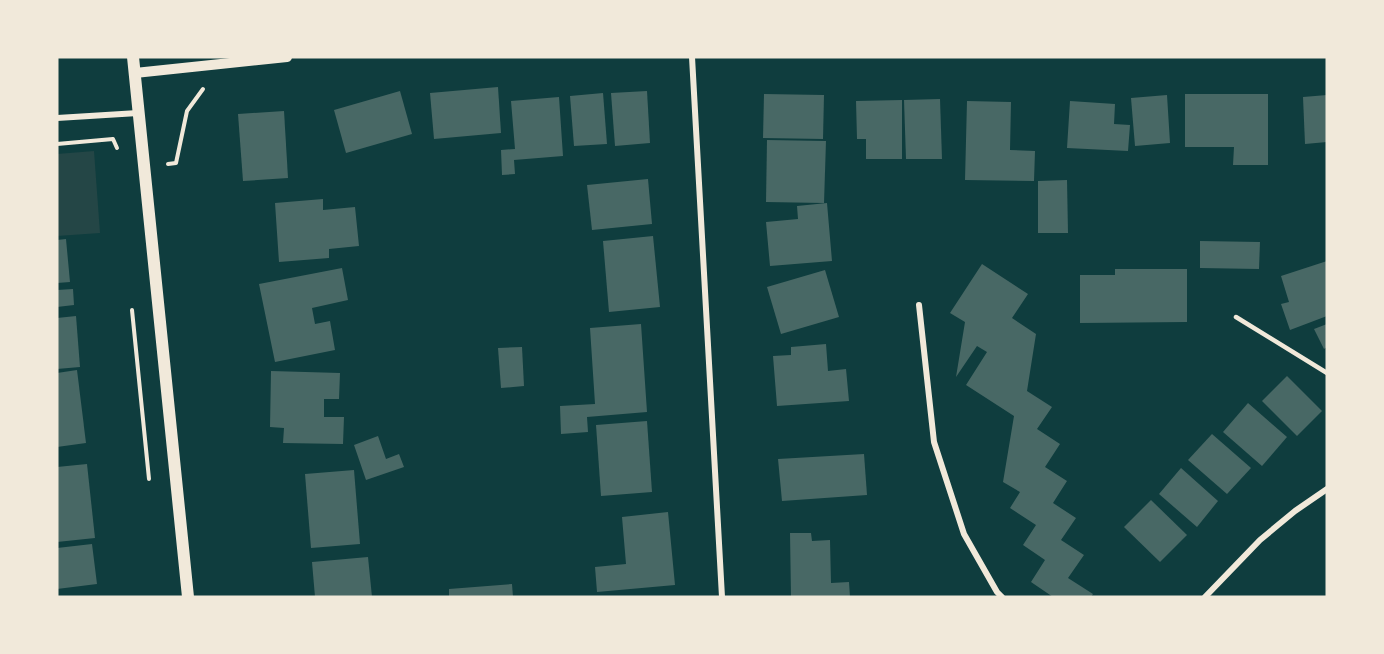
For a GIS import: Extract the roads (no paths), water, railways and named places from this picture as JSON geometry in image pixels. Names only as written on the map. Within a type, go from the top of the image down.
[{"type":"main road","points":[[133,57],[188,597]]},
{"type":"street","points":[[135,73],[287,57]]},
{"type":"street","points":[[692,57],[722,597]]},
{"type":"street","points":[[57,118],[139,113]]},
{"type":"street","points":[[919,304],[933,442],[964,534],[1002,597]]},
{"type":"street","points":[[1205,597],[1260,540],[1294,511],[1327,489]]},
{"type":"lane","points":[[1236,317],[1327,374]]}]
